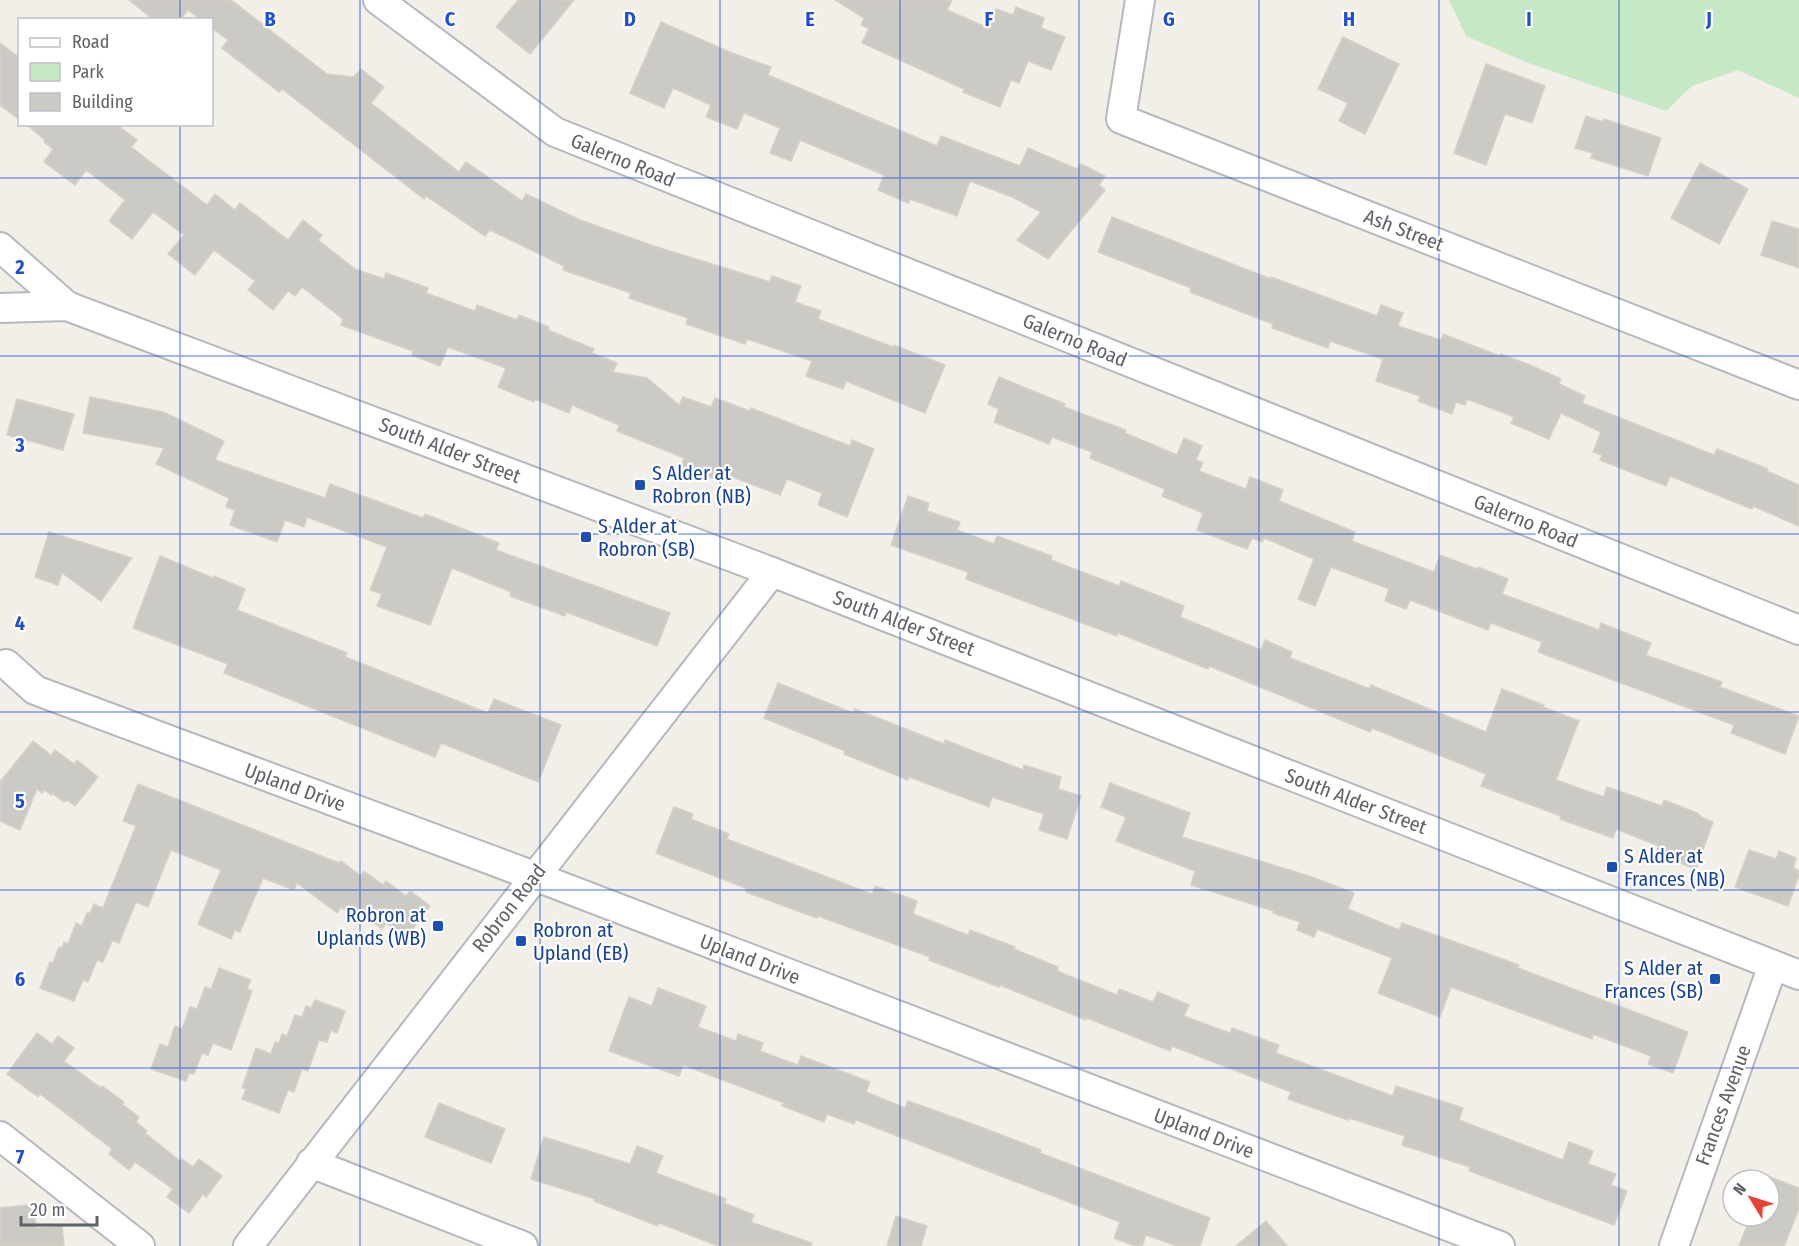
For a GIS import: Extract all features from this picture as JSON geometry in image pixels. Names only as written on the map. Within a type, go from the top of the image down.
[{"type":"street","name":"Galerno Road","points":[[378,0],[555,132],[1799,630]]},
{"type":"street","name":"Ash Street","points":[[1140,0],[1121,119],[1799,385]]},
{"type":"street","points":[[0,247],[67,306]]},
{"type":"street","name":"South Alder Street","points":[[0,308],[67,306],[772,572],[1786,970]]},
{"type":"street","name":"Robron Road","points":[[248,1246],[772,572]]},
{"type":"street","name":"Upland Drive","points":[[6,664],[34,690],[534,876],[1500,1246]]},
{"type":"street","name":"Frances Avenue","points":[[1674,1246],[1786,970]]},
{"type":"street","points":[[0,1136],[141,1246]]},
{"type":"street","points":[[311,1163],[523,1246]]},
{"type":"green space","points":[[1449,0],[1799,0],[1799,98],[1738,70],[1692,86],[1666,111],[1526,62],[1466,36]]},
{"type":"building","points":[[129,0],[231,0],[327,74],[354,77],[361,69],[384,87],[371,103],[459,172],[466,162],[522,201],[526,194],[580,220],[654,246],[770,282],[772,276],[801,286],[795,302],[821,311],[818,319],[945,365],[925,413],[846,381],[843,389],[806,376],[812,361],[747,339],[745,344],[686,324],[688,318],[629,298],[631,293],[563,270],[564,266],[490,230],[485,236],[426,196],[424,199],[282,89],[279,92],[222,48],[228,40],[213,29],[213,18],[198,18],[188,10],[182,18],[152,18]]},
{"type":"building","points":[[518,0],[574,0],[530,54],[496,27]]},
{"type":"building","points":[[835,0],[952,0],[947,10],[988,28],[996,9],[1013,15],[1016,7],[1044,18],[1041,28],[1065,37],[1051,70],[1028,61],[1019,83],[1011,80],[1000,107],[963,92],[964,89],[862,43],[869,28],[861,25],[864,18]]},
{"type":"building","points":[[661,22],[732,53],[771,67],[768,75],[937,146],[941,136],[1020,166],[1028,148],[1077,169],[1081,164],[1105,176],[1099,185],[1105,190],[1048,259],[1017,240],[1041,212],[1012,197],[970,181],[957,216],[910,199],[908,203],[878,190],[884,175],[800,140],[791,161],[770,153],[780,128],[744,113],[737,129],[706,117],[711,105],[673,88],[664,108],[630,93]]},
{"type":"building","points":[[1343,37],[1399,64],[1365,134],[1339,121],[1348,103],[1318,89]]},
{"type":"building","points":[[0,43],[18,56],[18,118],[0,105]]},
{"type":"building","points":[[1486,64],[1545,86],[1532,123],[1505,114],[1486,165],[1454,153]]},
{"type":"building","points":[[1586,116],[1603,122],[1604,119],[1661,138],[1648,176],[1591,158],[1593,153],[1575,148]]},
{"type":"building","points":[[28,126],[119,126],[137,140],[131,147],[207,205],[215,194],[235,210],[240,203],[288,240],[303,220],[322,235],[318,240],[355,269],[384,279],[386,273],[428,288],[426,293],[475,311],[477,305],[517,320],[519,315],[549,327],[548,330],[594,349],[592,353],[617,363],[613,372],[647,378],[679,405],[683,397],[711,407],[715,398],[750,411],[751,408],[850,446],[852,440],[874,449],[847,517],[818,505],[822,493],[787,479],[780,495],[715,470],[712,478],[681,466],[684,458],[617,431],[619,425],[572,405],[569,413],[498,387],[506,368],[448,347],[440,366],[412,355],[413,351],[341,325],[343,319],[302,287],[295,296],[288,291],[273,310],[248,290],[255,281],[214,250],[195,275],[168,254],[184,235],[153,212],[132,239],[109,221],[125,200],[86,170],[75,185],[44,162],[53,149],[44,142],[45,140]]},
{"type":"building","points":[[1700,163],[1748,189],[1719,244],[1671,218]]},
{"type":"building","points":[[1112,217],[1271,279],[1271,277],[1377,316],[1381,305],[1403,313],[1398,326],[1441,340],[1443,334],[1530,365],[1561,379],[1559,384],[1585,396],[1582,403],[1714,455],[1717,449],[1768,469],[1767,471],[1799,485],[1799,526],[1753,506],[1752,509],[1670,476],[1666,486],[1600,460],[1602,455],[1593,452],[1601,432],[1561,413],[1549,439],[1511,423],[1514,417],[1467,399],[1465,405],[1456,402],[1452,414],[1418,401],[1420,396],[1376,381],[1383,359],[1330,341],[1328,348],[1272,328],[1273,324],[1190,292],[1191,288],[1098,252]]},
{"type":"building","points":[[1772,221],[1799,229],[1799,268],[1761,255]]},
{"type":"building","points":[[999,377],[1065,404],[1064,407],[1126,430],[1125,433],[1177,455],[1184,438],[1202,446],[1196,460],[1203,463],[1199,471],[1246,489],[1250,477],[1283,490],[1279,501],[1355,532],[1352,541],[1434,572],[1440,555],[1477,569],[1478,567],[1508,579],[1502,594],[1599,630],[1601,623],[1651,643],[1646,655],[1722,682],[1720,687],[1799,716],[1785,754],[1731,733],[1734,725],[1538,652],[1542,642],[1491,623],[1488,630],[1410,600],[1406,609],[1385,601],[1389,589],[1331,567],[1315,606],[1298,599],[1314,559],[1264,538],[1262,542],[1252,538],[1247,549],[1197,530],[1203,513],[1162,496],[1165,489],[1090,458],[1092,452],[1052,437],[1049,444],[994,422],[999,409],[988,404]]},
{"type":"building","points":[[90,397],[163,412],[224,441],[215,460],[325,498],[330,484],[423,518],[425,514],[499,543],[496,550],[670,613],[657,646],[566,612],[565,616],[510,596],[511,592],[452,568],[430,625],[377,606],[382,594],[370,590],[387,547],[307,517],[304,527],[285,520],[277,542],[230,525],[235,510],[226,507],[229,498],[156,464],[164,448],[83,433]]},
{"type":"building","points":[[17,399],[74,414],[63,450],[7,435]]},
{"type":"building","points":[[908,496],[929,503],[927,511],[960,522],[957,530],[994,544],[997,536],[1052,556],[1051,560],[1119,586],[1121,581],[1184,606],[1180,617],[1261,650],[1265,640],[1292,652],[1290,658],[1370,689],[1371,685],[1486,732],[1502,689],[1579,721],[1556,780],[1604,797],[1607,787],[1662,806],[1664,800],[1713,822],[1696,869],[1656,854],[1659,846],[1616,829],[1613,838],[1481,786],[1486,774],[1372,728],[1370,732],[1209,666],[1208,669],[1118,633],[1117,636],[966,579],[968,572],[891,545]]},
{"type":"building","points":[[49,532],[132,558],[101,601],[62,573],[58,585],[35,577]]},
{"type":"building","points":[[160,556],[245,589],[237,610],[347,653],[345,657],[488,713],[494,699],[561,725],[538,782],[441,743],[435,757],[224,673],[228,664],[133,628]]},
{"type":"building","points":[[778,683],[853,713],[855,709],[944,744],[945,740],[1023,770],[1024,765],[1061,777],[1058,789],[1081,796],[1067,839],[1039,830],[1044,814],[992,797],[989,807],[909,777],[908,780],[764,718]]},
{"type":"building","points":[[33,741],[51,755],[55,750],[74,764],[77,760],[98,777],[75,806],[67,800],[64,802],[52,793],[51,795],[45,790],[42,793],[37,789],[20,830],[0,821],[0,782]]},
{"type":"building","points":[[1110,783],[1190,813],[1182,837],[1309,876],[1354,893],[1348,909],[1399,930],[1402,923],[1519,965],[1518,968],[1688,1032],[1673,1073],[1648,1064],[1651,1056],[1593,1034],[1592,1039],[1451,987],[1440,1017],[1378,993],[1392,958],[1317,929],[1314,937],[1297,930],[1300,922],[1273,913],[1274,911],[1191,885],[1195,871],[1116,841],[1126,817],[1101,807]]},
{"type":"building","points":[[138,784],[339,863],[341,861],[361,876],[364,871],[383,885],[386,881],[406,896],[410,891],[430,906],[406,938],[386,923],[382,929],[365,916],[361,921],[341,907],[337,913],[297,883],[294,890],[263,878],[240,932],[235,930],[231,939],[198,924],[221,870],[171,850],[148,907],[136,902],[119,943],[112,941],[103,962],[97,960],[88,982],[83,980],[74,1001],[40,988],[50,962],[53,963],[59,947],[62,948],[64,942],[68,944],[76,923],[82,926],[87,913],[90,913],[94,904],[103,908],[136,826],[123,821]]},
{"type":"building","points":[[674,807],[693,814],[691,819],[729,834],[727,839],[872,894],[875,886],[917,901],[913,914],[968,935],[970,930],[1015,947],[1014,949],[1058,967],[1057,971],[1117,995],[1119,989],[1153,1002],[1158,992],[1189,1005],[1184,1016],[1230,1033],[1232,1028],[1279,1045],[1276,1053],[1393,1096],[1396,1086],[1463,1108],[1459,1120],[1563,1160],[1569,1142],[1593,1151],[1588,1164],[1616,1174],[1611,1185],[1627,1191],[1614,1225],[1469,1171],[1470,1167],[1402,1145],[1405,1136],[1349,1118],[1348,1120],[1288,1099],[1291,1092],[1172,1046],[1170,1051],[1087,1018],[1086,1020],[1000,985],[999,987],[929,960],[930,957],[746,892],[748,889],[656,853]]},
{"type":"building","points":[[1749,850],[1776,859],[1779,851],[1796,858],[1793,868],[1799,871],[1799,875],[1788,906],[1735,887]]},
{"type":"building","points":[[219,968],[251,980],[247,989],[252,991],[231,1050],[213,1043],[208,1055],[202,1053],[194,1074],[189,1073],[186,1081],[151,1069],[160,1044],[168,1047],[175,1026],[182,1029],[190,1007],[197,1009],[205,987],[211,989]]},
{"type":"building","points":[[658,988],[706,1006],[698,1027],[736,1041],[738,1034],[763,1043],[760,1051],[798,1065],[801,1056],[870,1082],[866,1092],[905,1108],[908,1101],[978,1126],[1041,1150],[1040,1153],[1210,1218],[1200,1246],[1177,1246],[1146,1235],[1142,1246],[1135,1246],[1114,1238],[1120,1222],[856,1120],[854,1124],[827,1114],[824,1122],[782,1106],[784,1103],[683,1065],[679,1076],[609,1051],[629,997],[652,1006]]},
{"type":"building","points":[[315,1000],[345,1011],[337,1033],[331,1030],[327,1042],[319,1040],[308,1071],[302,1069],[294,1092],[288,1090],[279,1113],[242,1099],[246,1089],[242,1088],[256,1048],[271,1054],[275,1042],[279,1043],[282,1034],[287,1036],[295,1015],[302,1017],[306,1006],[311,1008]]},
{"type":"building","points":[[37,1033],[52,1044],[58,1036],[74,1048],[64,1061],[124,1102],[122,1104],[139,1117],[136,1122],[147,1131],[145,1133],[180,1161],[182,1159],[193,1167],[199,1159],[222,1176],[206,1197],[203,1194],[189,1213],[167,1197],[173,1189],[135,1162],[129,1170],[109,1154],[112,1149],[40,1094],[38,1097],[7,1074]]},
{"type":"building","points":[[439,1103],[505,1129],[491,1163],[425,1137]]},
{"type":"building","points":[[544,1137],[630,1164],[637,1146],[663,1156],[656,1173],[726,1199],[724,1203],[754,1215],[751,1222],[812,1243],[811,1246],[718,1246],[659,1223],[658,1226],[594,1201],[595,1199],[531,1179]]},
{"type":"building","points":[[1781,1181],[1799,1188],[1799,1209],[1784,1246],[1739,1246],[1746,1228],[1781,1228]]},
{"type":"building","points":[[34,1204],[36,1228],[62,1225],[64,1246],[0,1246],[0,1208]]},
{"type":"building","points":[[896,1216],[927,1226],[921,1246],[887,1246]]},
{"type":"building","points":[[1266,1221],[1287,1246],[1236,1246]]},
{"type":"place","name":"S Alder at Robron (NB)","points":[[640,485]]},
{"type":"place","name":"S Alder at Robron (SB)","points":[[586,537]]},
{"type":"place","name":"S Alder at Frances (NB)","points":[[1612,867]]},
{"type":"place","name":"Robron at Uplands (WB)","points":[[438,926]]},
{"type":"place","name":"Robron at Upland (EB)","points":[[521,941]]},
{"type":"place","name":"S Alder at Frances (SB)","points":[[1715,979]]}]
